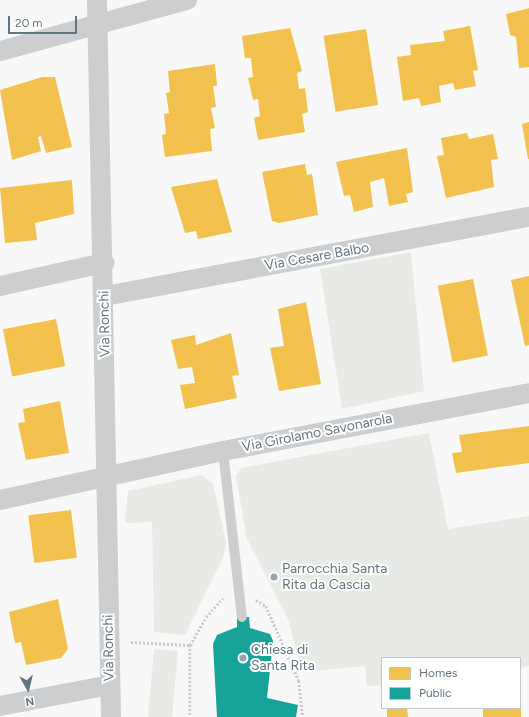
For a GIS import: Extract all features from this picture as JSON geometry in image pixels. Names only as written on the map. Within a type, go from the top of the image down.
[{"type":"street","name":"Via Ronchi","points":[[97,0],[105,296],[106,476],[111,717]]},
{"type":"street","points":[[0,51],[97,26],[187,0]]},
{"type":"street","name":"Via Cesare Balbo","points":[[105,296],[529,217]]},
{"type":"street","points":[[0,286],[104,263]]},
{"type":"street","name":"Via Girolamo Savonarola","points":[[0,500],[224,451],[529,393]]},
{"type":"street","points":[[0,706],[110,684]]},
{"type":"lane","points":[[224,451],[242,617]]},
{"type":"path","points":[[190,717],[190,645],[216,603],[239,589],[266,606],[299,681],[302,717]]},
{"type":"path","points":[[109,641],[190,645]]},
{"type":"shaded area","points":[[411,252],[424,391],[342,409],[320,269]]},
{"type":"shaded area","points":[[429,433],[448,529],[529,516],[529,666],[521,668],[521,657],[381,657],[381,685],[367,686],[365,666],[302,672],[288,619],[247,539],[236,476],[241,468]]},
{"type":"shaded area","points":[[202,475],[213,484],[226,542],[223,558],[185,635],[154,632],[152,522],[125,523],[128,491]]},
{"type":"shaded area","points":[[154,649],[178,651],[172,717],[148,717]]},
{"type":"building: Homes","points":[[529,8],[529,67],[519,68],[516,37],[510,35],[506,14]]},
{"type":"building: Homes","points":[[470,26],[478,70],[473,71],[476,86],[455,90],[453,83],[439,86],[441,102],[421,106],[419,98],[403,101],[397,57],[411,55],[410,45],[445,41],[443,31]]},
{"type":"building: Homes","points":[[290,28],[302,71],[297,73],[299,89],[305,88],[308,112],[302,114],[305,132],[258,140],[254,118],[260,116],[258,99],[253,100],[248,78],[253,77],[251,58],[245,58],[242,36]]},
{"type":"building: Homes","points":[[366,29],[378,105],[336,112],[324,36]]},
{"type":"building: Homes","points":[[215,64],[217,86],[213,86],[216,107],[211,108],[215,128],[210,129],[212,151],[165,157],[162,135],[166,134],[164,114],[169,113],[166,93],[170,92],[168,71]]},
{"type":"building: Homes","points":[[42,77],[55,77],[72,147],[46,153],[41,136],[38,137],[41,151],[12,160],[0,90]]},
{"type":"building: Homes","points":[[529,122],[529,159],[528,159],[522,124]]},
{"type":"building: Homes","points":[[467,133],[469,139],[493,134],[498,159],[491,160],[494,187],[446,198],[437,156],[444,155],[441,138]]},
{"type":"building: Homes","points":[[407,148],[413,192],[406,194],[408,202],[389,206],[384,178],[370,182],[373,207],[354,212],[350,195],[344,196],[336,162]]},
{"type":"building: Homes","points":[[305,164],[307,175],[312,174],[318,215],[279,223],[272,221],[262,172]]},
{"type":"building: Homes","points":[[217,179],[232,232],[198,239],[196,231],[185,233],[171,187]]},
{"type":"building: Homes","points":[[72,180],[74,214],[35,223],[37,240],[5,243],[0,188]]},
{"type":"building: Homes","points":[[529,276],[529,345],[525,346],[511,280]]},
{"type":"building: Homes","points":[[473,279],[488,356],[453,362],[438,286]]},
{"type":"building: Homes","points":[[306,302],[321,384],[279,391],[270,348],[284,346],[278,309]]},
{"type":"building: Homes","points":[[56,319],[65,366],[12,376],[3,329]]},
{"type":"building: Homes","points":[[231,333],[239,375],[232,376],[237,398],[185,409],[180,385],[195,383],[192,367],[178,369],[171,340],[195,335],[196,345]]},
{"type":"building: Homes","points":[[60,401],[69,453],[26,460],[18,423],[25,422],[23,409]]},
{"type":"building: Homes","points":[[529,426],[529,463],[456,473],[452,453],[462,452],[459,435]]},
{"type":"building: Homes","points":[[71,510],[77,558],[34,563],[28,515]]},
{"type":"building: Homes","points":[[58,599],[68,649],[61,658],[26,665],[21,642],[15,643],[9,612]]},
{"type":"building: Homes","points":[[387,709],[407,709],[408,717],[387,717]]},
{"type":"building: Homes","points":[[483,709],[521,709],[521,717],[483,717]]},
{"type":"building: Public","name":"Chiesa di Santa Rita","points":[[237,617],[249,617],[250,628],[270,634],[273,641],[267,698],[298,705],[296,717],[217,717],[213,644],[217,635],[237,627]]},
{"type":"place","name":"Parrocchia Santa Rita da Cascia","points":[[274,577]]},
{"type":"place","name":"Chiesa di Santa Rita","points":[[243,658]]}]
